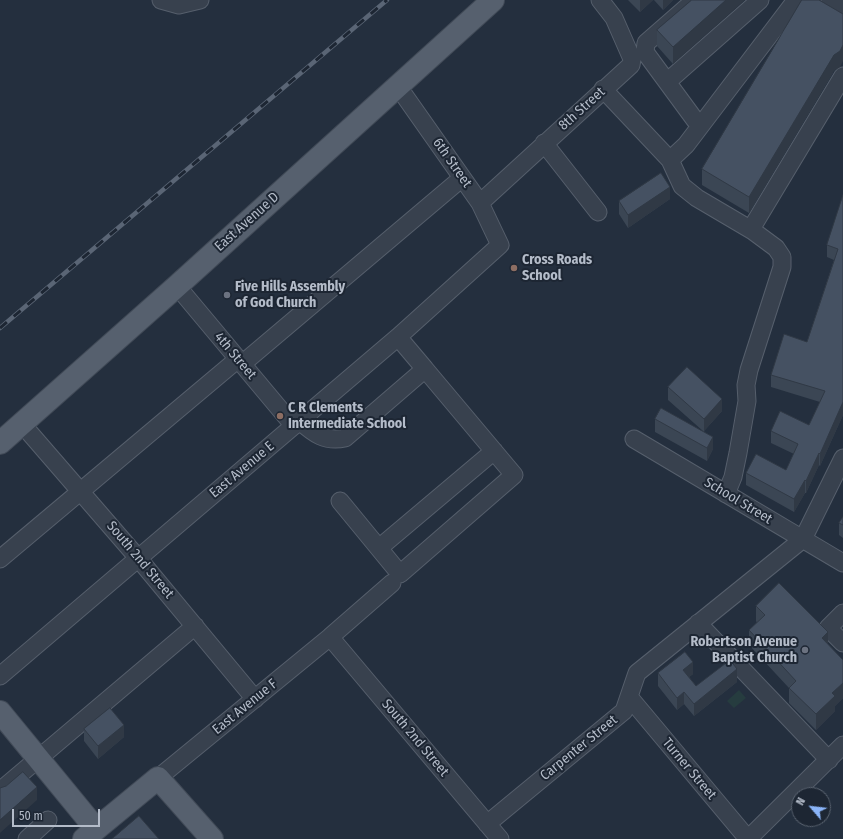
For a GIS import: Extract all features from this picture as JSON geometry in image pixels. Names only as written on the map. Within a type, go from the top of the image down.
[{"type":"main road","name":"East Avenue D","points":[[0,442],[177,286],[397,85],[493,0]]},
{"type":"main road","points":[[0,712],[39,758],[90,834]]},
{"type":"main road","points":[[158,778],[212,839]]},
{"type":"main road","name":"East Avenue F","points":[[90,834],[158,778]]},
{"type":"street","points":[[161,0],[179,5],[200,0]]},
{"type":"street","name":"8th Street","points":[[480,203],[603,89],[631,66],[632,59],[614,18],[600,0]]},
{"type":"street","points":[[695,0],[646,43],[645,52],[695,120],[702,124]]},
{"type":"street","points":[[667,82],[760,0]]},
{"type":"street","points":[[670,160],[686,145],[796,0]]},
{"type":"street","points":[[830,0],[843,10]]},
{"type":"street","points":[[751,229],[843,76]]},
{"type":"street","name":"6th Street","points":[[397,85],[480,203],[500,245]]},
{"type":"street","points":[[603,89],[670,160],[682,186],[697,198],[751,229],[776,248],[782,257],[782,267],[749,370],[746,385],[748,401],[733,477],[726,494]]},
{"type":"street","points":[[544,143],[598,212]]},
{"type":"street","points":[[0,559],[462,178]]},
{"type":"street","name":"East Avenue E","points":[[0,676],[398,337],[500,245]]},
{"type":"street","name":"4th Street","points":[[177,286],[240,362],[297,423],[320,437],[336,440],[345,438],[425,369]]},
{"type":"street","points":[[340,501],[400,574],[514,475],[398,337]]},
{"type":"street","name":"South 2nd Street","points":[[22,424],[138,558],[255,699]]},
{"type":"street","name":"School Street","points":[[634,439],[843,563]]},
{"type":"street","points":[[379,548],[494,451]]},
{"type":"street","points":[[803,540],[835,488],[843,458]]},
{"type":"street","name":"Carpenter Street","points":[[487,824],[624,711],[630,698],[632,682],[637,673],[803,540]]},
{"type":"street","name":"East Avenue F","points":[[158,778],[330,638],[392,583]]},
{"type":"street","points":[[843,613],[828,628],[843,643]]},
{"type":"street","points":[[698,623],[829,760]]},
{"type":"street","points":[[0,791],[195,626]]},
{"type":"street","name":"South 2nd Street","points":[[330,638],[500,839]]},
{"type":"street","name":"Turner Street","points":[[630,698],[748,839]]},
{"type":"street","points":[[748,839],[843,745]]},
{"type":"street","points":[[27,839],[48,820]]},
{"type":"green space","points":[[739,690],[746,698],[734,708],[727,701]]},
{"type":"building","points":[[692,0],[726,0],[673,47],[657,30]]},
{"type":"building","points":[[802,0],[819,0],[843,14],[843,45],[840,51],[834,55],[749,197],[702,169]]},
{"type":"building","points":[[661,173],[670,187],[628,215],[619,201]]},
{"type":"building","points":[[843,195],[843,402],[820,454],[819,453],[806,481],[805,480],[794,499],[746,473],[756,454],[786,470],[798,444],[771,431],[780,411],[809,425],[825,391],[771,375],[784,334],[807,342],[838,249],[827,245]]},
{"type":"building","points":[[687,367],[722,399],[704,419],[668,387]]},
{"type":"building","points":[[661,408],[713,437],[707,448],[655,419]]},
{"type":"building","points":[[843,517],[843,525],[839,523]]},
{"type":"building","points":[[779,583],[828,632],[822,638],[843,660],[843,683],[832,693],[835,696],[816,714],[789,688],[796,681],[749,630],[765,615],[756,606]]},
{"type":"building","points":[[685,652],[693,662],[683,670],[696,686],[730,660],[737,669],[694,704],[684,692],[677,698],[658,673]]},
{"type":"building","points":[[110,708],[124,725],[98,746],[84,729]]},
{"type":"building","points":[[23,772],[37,787],[0,820],[0,788],[6,786]]},
{"type":"building","points":[[139,816],[159,839],[112,839]]},
{"type":"railway","points":[[0,328],[387,0]]},
{"type":"place","name":"Cross Roads School","points":[[514,268]]},
{"type":"place","name":"Five Hills Assembly of God Church","points":[[227,295]]},
{"type":"place","name":"C R Clements Intermediate School","points":[[280,416]]},
{"type":"place","name":"Robertson Avenue Baptist Church","points":[[805,650]]}]
